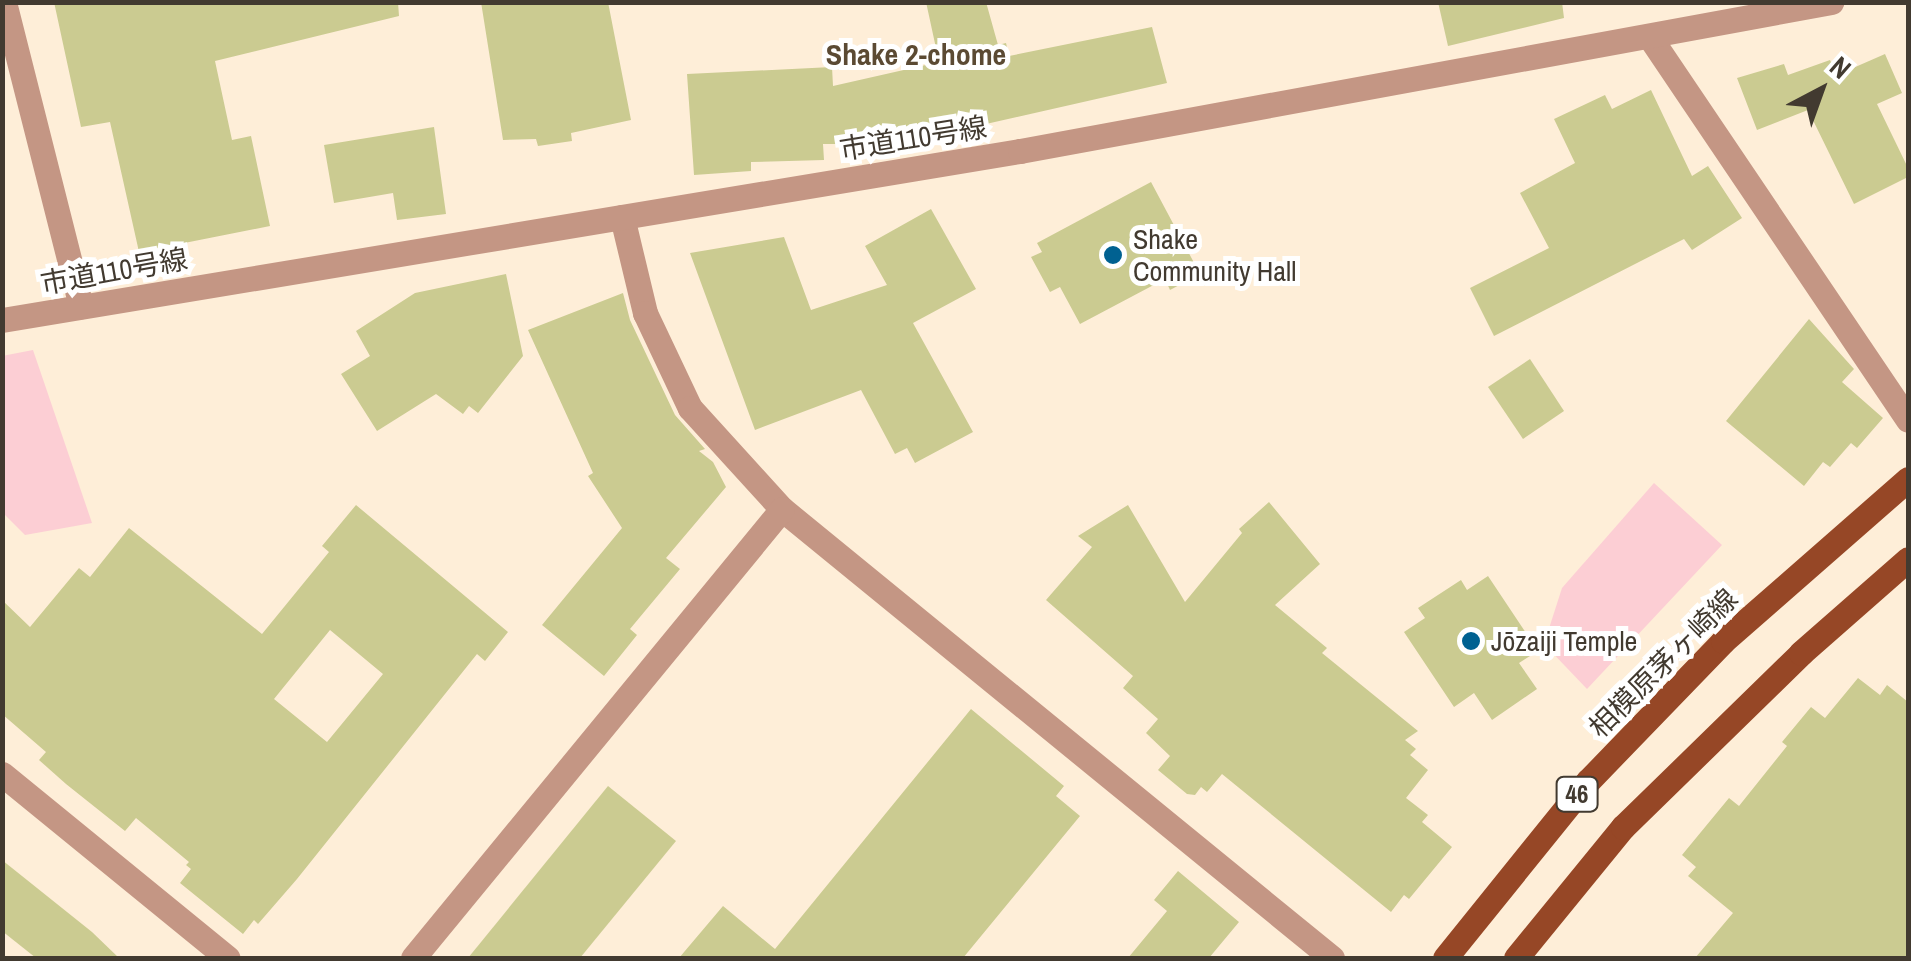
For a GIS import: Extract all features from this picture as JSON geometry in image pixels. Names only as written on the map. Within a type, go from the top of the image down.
[{"type":"main road","name":"相模原茅ヶ崎線","points":[[1445,958],[1588,781],[1723,642],[1908,479]]},
{"type":"main road","name":"46","points":[[1516,958],[1623,827],[1801,653],[1908,559]]},
{"type":"street","points":[[4,2],[81,306]]},
{"type":"street","name":"市道110号線","points":[[2,320],[1020,151],[1831,2]]},
{"type":"street","points":[[1649,36],[1908,420]]},
{"type":"street","points":[[622,217],[646,313],[690,408],[782,509],[1332,958]]},
{"type":"street","points":[[414,958],[782,509]]},
{"type":"street","points":[[2,774],[228,958]]},
{"type":"shaded area","points":[[33,350],[92,523],[25,535],[3,513],[2,356]]},
{"type":"shaded area","points":[[1654,483],[1722,545],[1587,689],[1544,644],[1562,588]]},
{"type":"building","points":[[54,2],[398,2],[399,16],[215,61],[232,140],[251,136],[270,226],[139,252],[110,122],[81,127]]},
{"type":"building","points":[[481,2],[608,2],[631,120],[571,133],[572,141],[538,146],[536,139],[503,140]]},
{"type":"building","points":[[926,2],[986,2],[998,45],[1006,43],[1009,56],[1152,27],[1167,83],[955,131],[952,119],[843,144],[823,144],[824,160],[751,162],[751,171],[694,175],[687,74],[832,67],[833,86],[939,62]]},
{"type":"building","points":[[1438,2],[1562,2],[1564,18],[1448,46]]},
{"type":"building","points":[[1885,54],[1902,93],[1877,104],[1908,168],[1908,177],[1854,204],[1808,110],[1757,130],[1737,78],[1784,64],[1788,75],[1830,60],[1837,75]]},
{"type":"building","points":[[1651,90],[1692,176],[1708,166],[1742,218],[1692,250],[1684,239],[1494,336],[1470,288],[1549,248],[1520,193],[1575,163],[1554,119],[1605,95],[1612,109]]},
{"type":"building","points":[[434,127],[446,214],[397,220],[393,193],[334,203],[324,145]]},
{"type":"building","name":"Shake Community Hall","points":[[1151,182],[1200,274],[1170,290],[1165,279],[1080,324],[1060,287],[1050,292],[1031,257],[1042,252],[1037,243]]},
{"type":"building","points":[[931,209],[976,289],[913,323],[973,432],[915,463],[907,448],[895,454],[861,390],[755,430],[690,253],[784,237],[811,310],[887,285],[865,246]]},
{"type":"building","points":[[506,274],[523,356],[478,413],[469,406],[463,414],[436,394],[377,431],[341,374],[370,356],[356,331],[415,293]]},
{"type":"building","points":[[623,293],[630,320],[675,415],[705,449],[699,451],[713,462],[726,487],[666,558],[680,569],[630,629],[637,635],[604,676],[542,625],[622,528],[588,476],[593,473],[528,330]]},
{"type":"building","points":[[1809,319],[1854,369],[1842,382],[1883,418],[1857,448],[1851,443],[1830,467],[1823,462],[1804,486],[1726,421]]},
{"type":"building","points":[[1530,359],[1564,411],[1523,439],[1488,387]]},
{"type":"building","points":[[1269,502],[1320,564],[1275,605],[1327,648],[1322,653],[1418,731],[1405,740],[1416,749],[1410,755],[1428,770],[1406,798],[1428,815],[1422,822],[1452,847],[1409,899],[1404,895],[1391,912],[1222,774],[1207,792],[1201,787],[1195,795],[1187,794],[1158,770],[1170,756],[1146,733],[1158,719],[1123,688],[1133,676],[1046,600],[1092,547],[1078,536],[1128,505],[1185,602],[1242,533],[1239,529]]},
{"type":"building","points":[[356,505],[508,632],[485,661],[477,654],[297,879],[258,924],[254,920],[243,934],[180,883],[191,869],[186,865],[189,862],[136,818],[125,831],[39,760],[46,752],[2,714],[2,600],[30,627],[79,568],[90,577],[129,528],[262,634],[329,552],[322,546]],"holes":[[[330,630],[383,674],[327,742],[274,699]]]},
{"type":"building","name":"Jōzaiji Temple","points":[[1488,576],[1538,651],[1519,663],[1537,689],[1492,720],[1474,693],[1454,707],[1404,632],[1425,618],[1418,608],[1461,580],[1467,590]]},
{"type":"building","points":[[1858,678],[1880,695],[1887,685],[1908,702],[1908,958],[1695,958],[1733,913],[1688,876],[1696,867],[1682,855],[1729,798],[1739,806],[1787,746],[1782,742],[1811,707],[1825,718]]},
{"type":"building","points":[[971,709],[1064,786],[1056,796],[1080,816],[963,958],[679,958],[723,906],[775,949]]},
{"type":"building","points":[[608,786],[676,841],[580,958],[468,958]]},
{"type":"building","points":[[2,860],[119,958],[36,958],[2,931]]},
{"type":"building","points":[[1178,871],[1239,922],[1209,958],[1128,958],[1167,911],[1154,900]]},
{"type":"place","name":"Shake Community Hall","points":[[1113,255]]},
{"type":"place","name":"Jōzaiji Temple","points":[[1471,641]]},
{"type":"district","name":"Shake 2-chome","points":[[916,54]]}]
